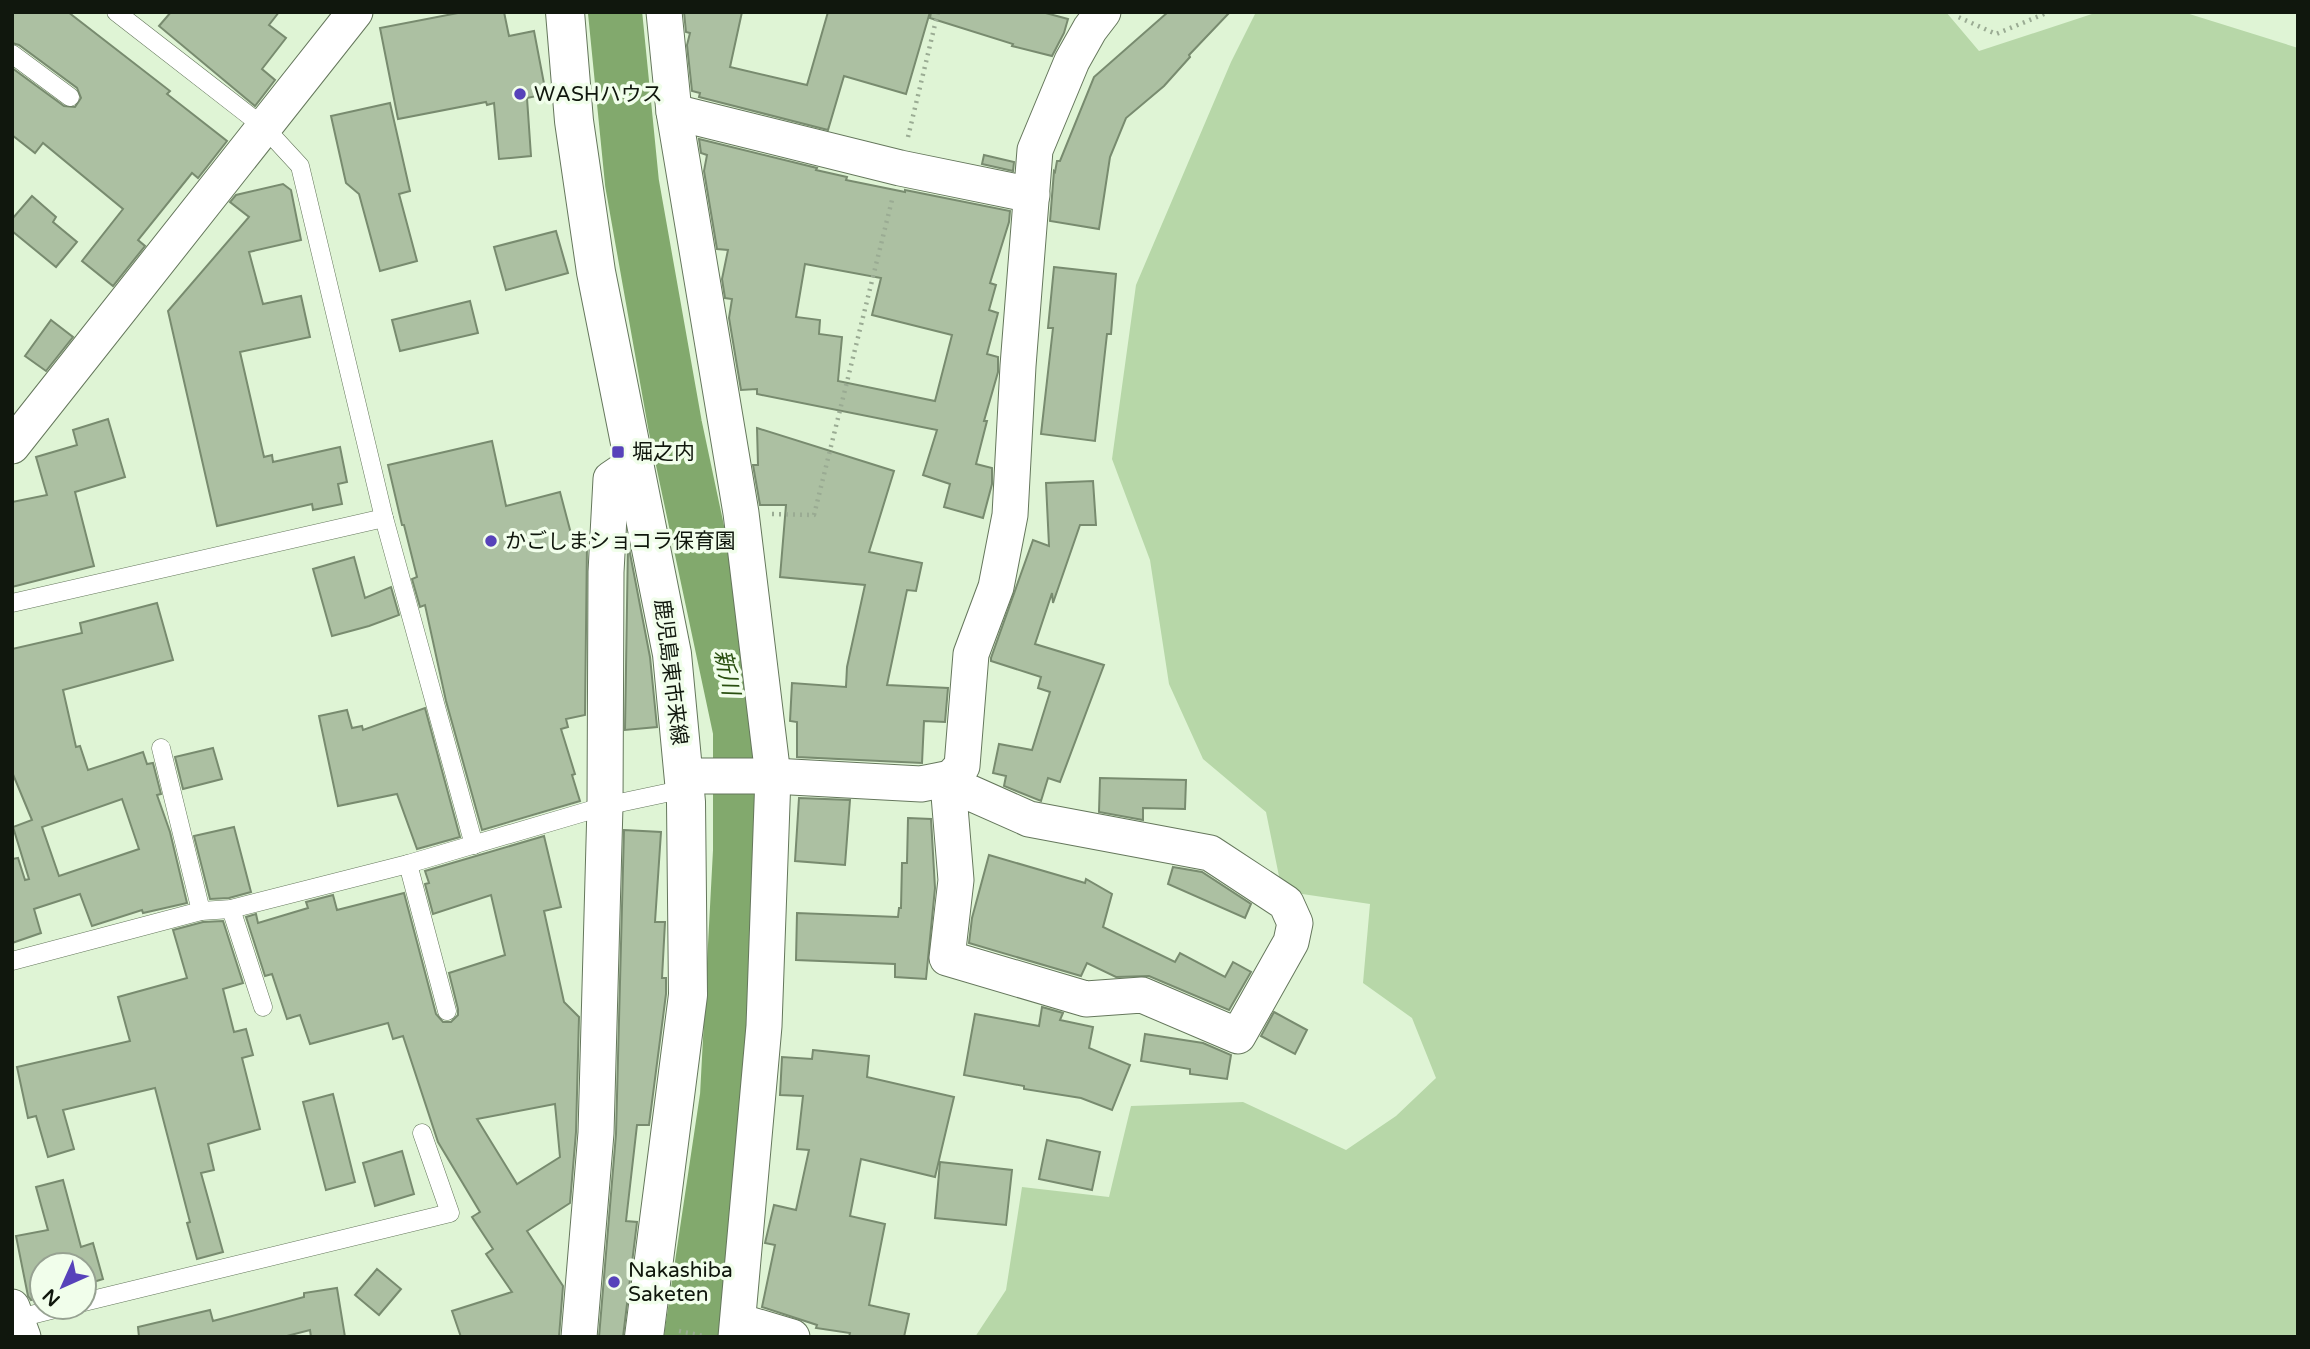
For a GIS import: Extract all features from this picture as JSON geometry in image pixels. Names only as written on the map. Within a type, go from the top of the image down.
[{"type":"main road","name":"鹿児島東市来線","points":[[565,12],[574,121],[596,272],[636,462],[672,654],[684,782],[688,995],[644,1337]]},
{"type":"street","points":[[12,446],[355,12]]},
{"type":"street","points":[[664,12],[674,112],[741,513],[774,776],[764,1026],[737,1329],[792,1337]]},
{"type":"street","points":[[684,782],[774,776],[921,783],[949,780],[1029,818],[1210,853],[1286,903],[1295,923],[1291,942],[1238,1036],[1142,995],[1086,999],[947,958],[956,880],[949,780],[962,766],[971,654],[996,587],[1010,515],[1018,366],[1035,150],[1072,61],[1103,12]]},
{"type":"street","points":[[674,112],[900,169],[1032,195]]},
{"type":"street","points":[[579,1337],[596,1133],[605,806],[606,572],[611,479],[636,462]]},
{"type":"lane","points":[[116,12],[264,127],[300,166],[384,518],[474,845]]},
{"type":"lane","points":[[12,54],[71,97]]},
{"type":"lane","points":[[12,603],[384,518]]},
{"type":"lane","points":[[161,748],[201,911]]},
{"type":"lane","points":[[12,961],[201,911],[231,909],[408,864],[684,782]]},
{"type":"lane","points":[[408,864],[447,1011]]},
{"type":"lane","points":[[231,909],[263,1007]]},
{"type":"lane","points":[[98,1299],[450,1213],[422,1133]]},
{"type":"path","points":[[741,513],[814,514],[938,12]]},
{"type":"path","points":[[1956,12],[1956,16],[1996,34],[2049,12]]},
{"type":"green space","points":[[1256,12],[1946,12],[1979,51],[2098,12],[2183,12],[2298,48],[2298,1337],[975,1337],[1006,1290],[1022,1187],[1109,1197],[1131,1106],[1243,1102],[1346,1150],[1396,1116],[1436,1078],[1412,1018],[1363,983],[1370,904],[1282,891],[1266,812],[1203,759],[1169,684],[1150,560],[1112,459],[1136,285],[1231,62]]},
{"type":"building","points":[[12,12],[68,12],[170,91],[167,94],[227,141],[198,178],[192,173],[138,240],[145,246],[113,286],[82,261],[123,209],[43,143],[35,153],[12,135],[12,68],[64,106],[75,107],[81,98],[77,88],[19,45],[12,43]]},
{"type":"building","points":[[171,12],[279,12],[269,25],[286,38],[262,69],[275,80],[255,106],[159,26]]},
{"type":"building","points":[[463,12],[504,12],[509,36],[534,31],[546,94],[527,98],[531,156],[499,159],[494,103],[487,105],[486,102],[398,119],[380,28]]},
{"type":"building","points":[[684,12],[742,12],[730,67],[807,85],[828,12],[930,12],[906,94],[844,76],[828,130],[699,97],[700,93],[692,91],[687,45],[690,33],[686,32]]},
{"type":"building","points":[[931,12],[1042,12],[1068,19],[1052,56],[1012,46],[1013,44],[930,18]]},
{"type":"building","points":[[1168,12],[1230,12],[1164,86],[1126,118],[1110,157],[1099,229],[1050,221],[1057,161],[1060,161],[1094,77]]},
{"type":"building","points":[[390,103],[410,191],[399,194],[417,261],[380,271],[359,194],[346,183],[331,116]]},
{"type":"building","points":[[699,139],[817,168],[816,170],[847,177],[846,180],[1010,211],[990,283],[996,285],[989,310],[998,313],[987,354],[998,357],[998,372],[984,421],[987,421],[976,464],[992,468],[992,484],[983,518],[944,507],[950,484],[923,475],[937,430],[757,394],[757,389],[741,390],[729,318],[732,299],[725,298],[722,279],[728,250],[717,249],[704,171],[707,155],[701,153]],"holes":[[[805,264],[881,278],[872,315],[952,335],[935,401],[838,381],[842,337],[819,334],[820,320],[796,317]]]},
{"type":"building","points":[[984,155],[1014,162],[1013,171],[982,164]]},
{"type":"building","points":[[283,184],[291,190],[301,240],[249,252],[263,304],[301,296],[310,337],[240,352],[264,457],[272,455],[273,462],[340,447],[347,482],[338,484],[342,504],[313,510],[312,504],[217,526],[168,311],[249,217],[230,202],[236,195]]},
{"type":"building","points":[[32,196],[56,217],[53,222],[77,242],[56,267],[12,231],[12,219]]},
{"type":"building","points":[[556,231],[568,273],[506,290],[494,247]]},
{"type":"building","points":[[1054,267],[1116,274],[1111,334],[1107,334],[1095,441],[1041,434],[1053,328],[1048,328]]},
{"type":"building","points":[[470,301],[478,333],[400,351],[392,320]]},
{"type":"building","points":[[51,320],[73,337],[46,371],[25,356]]},
{"type":"building","points":[[108,419],[125,477],[75,492],[94,566],[12,587],[12,502],[47,495],[36,457],[77,445],[73,430]]},
{"type":"building","points":[[757,428],[894,471],[869,552],[922,563],[916,591],[907,590],[887,685],[948,688],[945,722],[924,721],[922,763],[797,757],[797,722],[790,721],[792,683],[846,687],[847,667],[865,585],[780,577],[786,505],[760,505],[753,465],[758,465]]},
{"type":"building","points":[[492,441],[506,506],[560,492],[574,545],[587,544],[585,715],[566,719],[568,727],[561,729],[580,801],[482,830],[446,701],[425,605],[420,607],[412,579],[417,577],[388,465]]},
{"type":"building","points":[[1093,481],[1096,525],[1080,525],[1053,603],[1052,593],[1035,644],[1104,665],[1060,782],[1048,778],[1041,801],[1004,786],[1006,776],[993,773],[999,744],[1032,750],[1050,692],[1038,688],[1041,677],[991,661],[991,658],[1033,540],[1049,546],[1046,483]]},
{"type":"building","points":[[628,543],[650,657],[657,727],[625,730]]},
{"type":"building","points":[[354,557],[365,598],[391,587],[399,615],[332,636],[313,569]]},
{"type":"building","points":[[157,603],[173,660],[63,690],[76,747],[80,746],[88,770],[143,752],[147,764],[153,763],[161,794],[157,795],[170,832],[187,903],[143,913],[142,910],[92,926],[80,894],[34,909],[41,933],[12,943],[12,859],[18,858],[25,880],[29,879],[13,827],[32,820],[12,772],[12,649],[82,633],[80,623]],"holes":[[[122,799],[139,849],[59,876],[42,827]]]},
{"type":"building","points":[[425,708],[460,837],[417,849],[397,794],[338,806],[319,716],[347,710],[352,728],[362,726],[363,730]]},
{"type":"building","points":[[213,748],[222,779],[183,789],[175,757]]},
{"type":"building","points":[[1100,778],[1186,780],[1185,809],[1143,808],[1143,820],[1099,812]]},
{"type":"building","points":[[799,798],[850,800],[845,865],[795,861]]},
{"type":"building","points":[[908,818],[931,819],[935,888],[926,979],[895,977],[895,964],[796,960],[797,913],[898,917],[901,908],[902,863],[907,863]]},
{"type":"building","points":[[234,827],[251,892],[229,898],[210,899],[194,836]]},
{"type":"building","points":[[624,830],[661,832],[655,922],[665,922],[662,978],[666,978],[666,994],[649,1125],[637,1125],[626,1221],[637,1222],[623,1337],[599,1337],[616,1134]]},
{"type":"building","points":[[544,836],[561,907],[544,911],[564,1002],[579,1017],[576,1132],[570,1203],[527,1231],[563,1286],[559,1337],[461,1337],[452,1311],[512,1292],[486,1254],[493,1249],[472,1217],[480,1212],[438,1142],[403,1036],[393,1039],[388,1023],[310,1044],[300,1015],[287,1019],[272,974],[265,976],[246,917],[256,914],[258,923],[308,908],[306,902],[333,895],[337,910],[404,893],[436,1014],[443,1022],[451,1022],[458,1015],[458,1009],[449,973],[505,955],[491,895],[433,914],[425,884],[429,883],[425,871]],"holes":[[[555,1104],[560,1157],[517,1184],[477,1119]]]},
{"type":"building","points":[[989,855],[1085,883],[1086,879],[1112,894],[1103,927],[1175,962],[1180,953],[1225,977],[1233,962],[1251,972],[1229,1010],[1149,976],[1116,977],[1087,963],[1081,976],[969,943],[972,918]]},
{"type":"building","points":[[1173,867],[1202,872],[1251,904],[1245,918],[1168,884]]},
{"type":"building","points":[[223,921],[243,983],[223,989],[234,1032],[246,1029],[253,1055],[242,1058],[260,1129],[208,1144],[214,1170],[201,1173],[223,1252],[197,1259],[155,1088],[63,1110],[74,1149],[48,1157],[36,1116],[28,1118],[17,1067],[130,1041],[118,997],[187,978],[173,930],[203,922]]},
{"type":"building","points":[[1042,1007],[1063,1013],[1060,1020],[1093,1027],[1089,1048],[1130,1065],[1112,1110],[1081,1098],[1024,1089],[1024,1086],[964,1075],[975,1014],[1039,1026]]},
{"type":"building","points":[[1274,1012],[1307,1030],[1295,1054],[1261,1036]]},
{"type":"building","points":[[1145,1034],[1203,1043],[1231,1055],[1227,1079],[1190,1074],[1190,1069],[1141,1061]]},
{"type":"building","points":[[813,1050],[869,1056],[867,1077],[954,1097],[935,1177],[861,1159],[850,1216],[885,1224],[869,1305],[909,1314],[904,1337],[849,1337],[850,1333],[816,1328],[817,1325],[762,1307],[775,1245],[765,1243],[774,1205],[796,1210],[809,1150],[797,1149],[803,1096],[780,1095],[782,1057],[812,1059]]},
{"type":"building","points":[[333,1094],[355,1182],[326,1190],[303,1102]]},
{"type":"building","points":[[1047,1140],[1100,1152],[1092,1190],[1039,1179]]},
{"type":"building","points":[[402,1151],[414,1194],[375,1206],[363,1163]]},
{"type":"building","points":[[940,1162],[1012,1170],[1006,1225],[935,1218]]},
{"type":"building","points":[[63,1180],[81,1247],[93,1243],[95,1251],[28,1251],[28,1296],[16,1236],[48,1230],[36,1187]]},
{"type":"building","points":[[98,1261],[103,1279],[98,1281]]},
{"type":"building","points":[[377,1269],[401,1289],[379,1315],[355,1295]]},
{"type":"building","points":[[337,1288],[345,1337],[311,1337],[310,1330],[283,1337],[139,1337],[138,1327],[210,1310],[213,1321],[304,1297],[304,1293]]},
{"type":"waterway","name":"新川","points":[[615,12],[632,183],[675,425],[740,731],[740,851],[727,1096],[691,1337]]},
{"type":"place","name":"WASHハウス","points":[[520,94]]},
{"type":"place","name":"堀之内","points":[[618,452]]},
{"type":"place","name":"かごしまショコラ保育園","points":[[491,541]]},
{"type":"place","name":"Nakashiba Saketen","points":[[614,1282]]}]
